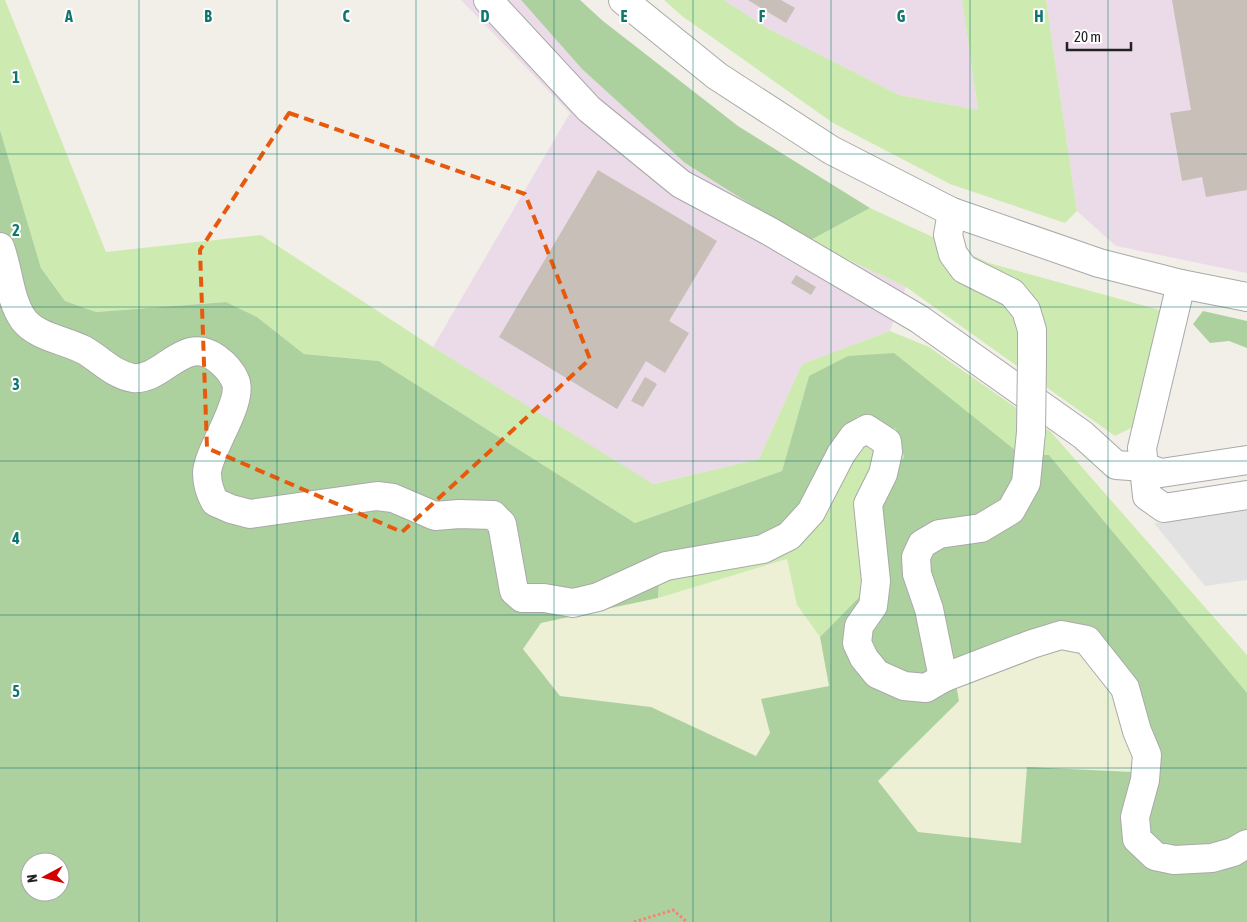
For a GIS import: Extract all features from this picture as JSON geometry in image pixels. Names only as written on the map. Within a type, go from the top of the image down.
[{"type":"street","points":[[488,0],[589,109],[681,184],[769,232],[919,319],[1083,435],[1116,465],[1144,467],[1161,473],[1247,460]]},
{"type":"street","points":[[624,0],[717,76],[831,150],[952,212],[1099,263],[1181,284],[1247,297]]},
{"type":"street","points":[[943,678],[929,609],[918,574],[916,557],[922,544],[939,534],[982,528],[1011,510],[1026,483],[1031,432],[1032,330],[1026,310],[1012,293],[964,269],[952,254],[948,235],[952,212]]},
{"type":"street","points":[[0,247],[6,262],[15,304],[24,321],[37,331],[83,350],[113,370],[133,378],[150,375],[176,358],[194,350],[210,353],[224,364],[236,382],[235,399],[207,472],[208,489],[215,502],[230,509],[250,514],[377,496],[393,498],[435,516],[459,514],[493,515],[502,524],[514,591],[522,598],[544,598],[573,603],[598,597],[666,566],[763,549],[789,536],[811,512],[841,454],[854,436],[868,429],[887,442],[888,452],[882,474],[868,504],[876,581],[873,606],[859,626],[857,643],[864,658],[877,674],[904,686],[926,688],[943,678],[1032,644],[1062,635],[1087,640],[1125,688],[1137,731],[1147,755],[1145,780],[1135,817],[1137,839],[1155,856],[1174,860],[1212,858],[1233,852],[1247,844]]},
{"type":"street","points":[[1181,284],[1142,448],[1147,496],[1164,508],[1247,496]]},
{"type":"path","points":[[634,922],[673,910],[687,922]]},
{"type":"highlighted area","points":[[289,113],[525,194],[590,359],[402,532],[207,448],[200,250]]},
{"type":"shaded area","points":[[461,0],[521,0],[582,69],[685,163],[809,241],[906,287],[890,331],[802,364],[759,459],[652,484],[433,347],[570,113]]},
{"type":"shaded area","points":[[724,0],[962,0],[978,110],[899,95],[767,28]]},
{"type":"shaded area","points":[[1046,0],[1247,0],[1247,273],[1116,246],[1077,211]]},
{"type":"shaded area","points":[[1247,510],[1247,580],[1205,586],[1154,523]]},
{"type":"green space","points":[[0,0],[5,0],[106,252],[261,235],[433,347],[653,484],[759,459],[802,364],[890,331],[929,347],[1051,432],[1247,655],[1247,693],[1049,455],[1021,455],[809,376],[782,471],[635,523],[379,361],[304,354],[257,317],[226,302],[96,312],[65,301],[41,268],[0,130]]},
{"type":"green space","points":[[521,0],[580,0],[603,21],[738,126],[870,208],[809,241],[685,163],[582,69]]},
{"type":"green space","points":[[664,0],[724,0],[767,28],[899,95],[978,110],[962,0],[1046,0],[1077,211],[1065,223],[950,184],[833,123],[682,16]]},
{"type":"green space","points":[[0,130],[41,268],[65,301],[96,312],[226,302],[257,317],[304,354],[379,361],[635,523],[782,471],[809,376],[848,356],[894,353],[1021,455],[1049,455],[1247,693],[1247,922],[0,922]],"holes":[[[858,416],[896,429],[904,457],[876,500],[882,574],[820,637],[829,686],[761,699],[770,733],[756,756],[651,707],[560,696],[523,649],[541,623],[658,598],[660,565],[756,541],[806,507],[839,433]],[[1090,633],[1128,685],[1133,772],[1027,767],[1021,843],[918,832],[878,781],[959,701],[953,667]]]},
{"type":"green space","points":[[870,208],[989,263],[1160,310],[1133,427],[1115,436],[906,287],[809,241]]},
{"type":"green space","points":[[1203,311],[1247,321],[1247,348],[1229,341],[1210,343],[1193,324]]},
{"type":"green space","points":[[858,416],[896,429],[904,457],[876,500],[882,574],[820,637],[797,605],[787,559],[658,598],[660,565],[806,507],[839,433]]},
{"type":"green space","points":[[788,559],[797,605],[820,637],[829,686],[761,699],[770,733],[756,756],[651,707],[560,696],[523,649],[541,623],[658,598]]},
{"type":"green space","points":[[1061,623],[1129,685],[1133,772],[1021,843],[918,832],[878,781],[959,701],[953,667]]},
{"type":"building","points":[[748,0],[781,0],[795,8],[786,23]]},
{"type":"building","points":[[1172,0],[1247,0],[1247,190],[1206,197],[1202,177],[1182,181],[1170,113],[1191,110]]},
{"type":"building","points":[[598,170],[717,241],[669,321],[689,333],[665,373],[646,361],[617,409],[499,337]]},
{"type":"building","points":[[796,275],[816,287],[811,295],[791,283]]},
{"type":"building","points":[[645,377],[657,384],[643,407],[631,401]]}]
